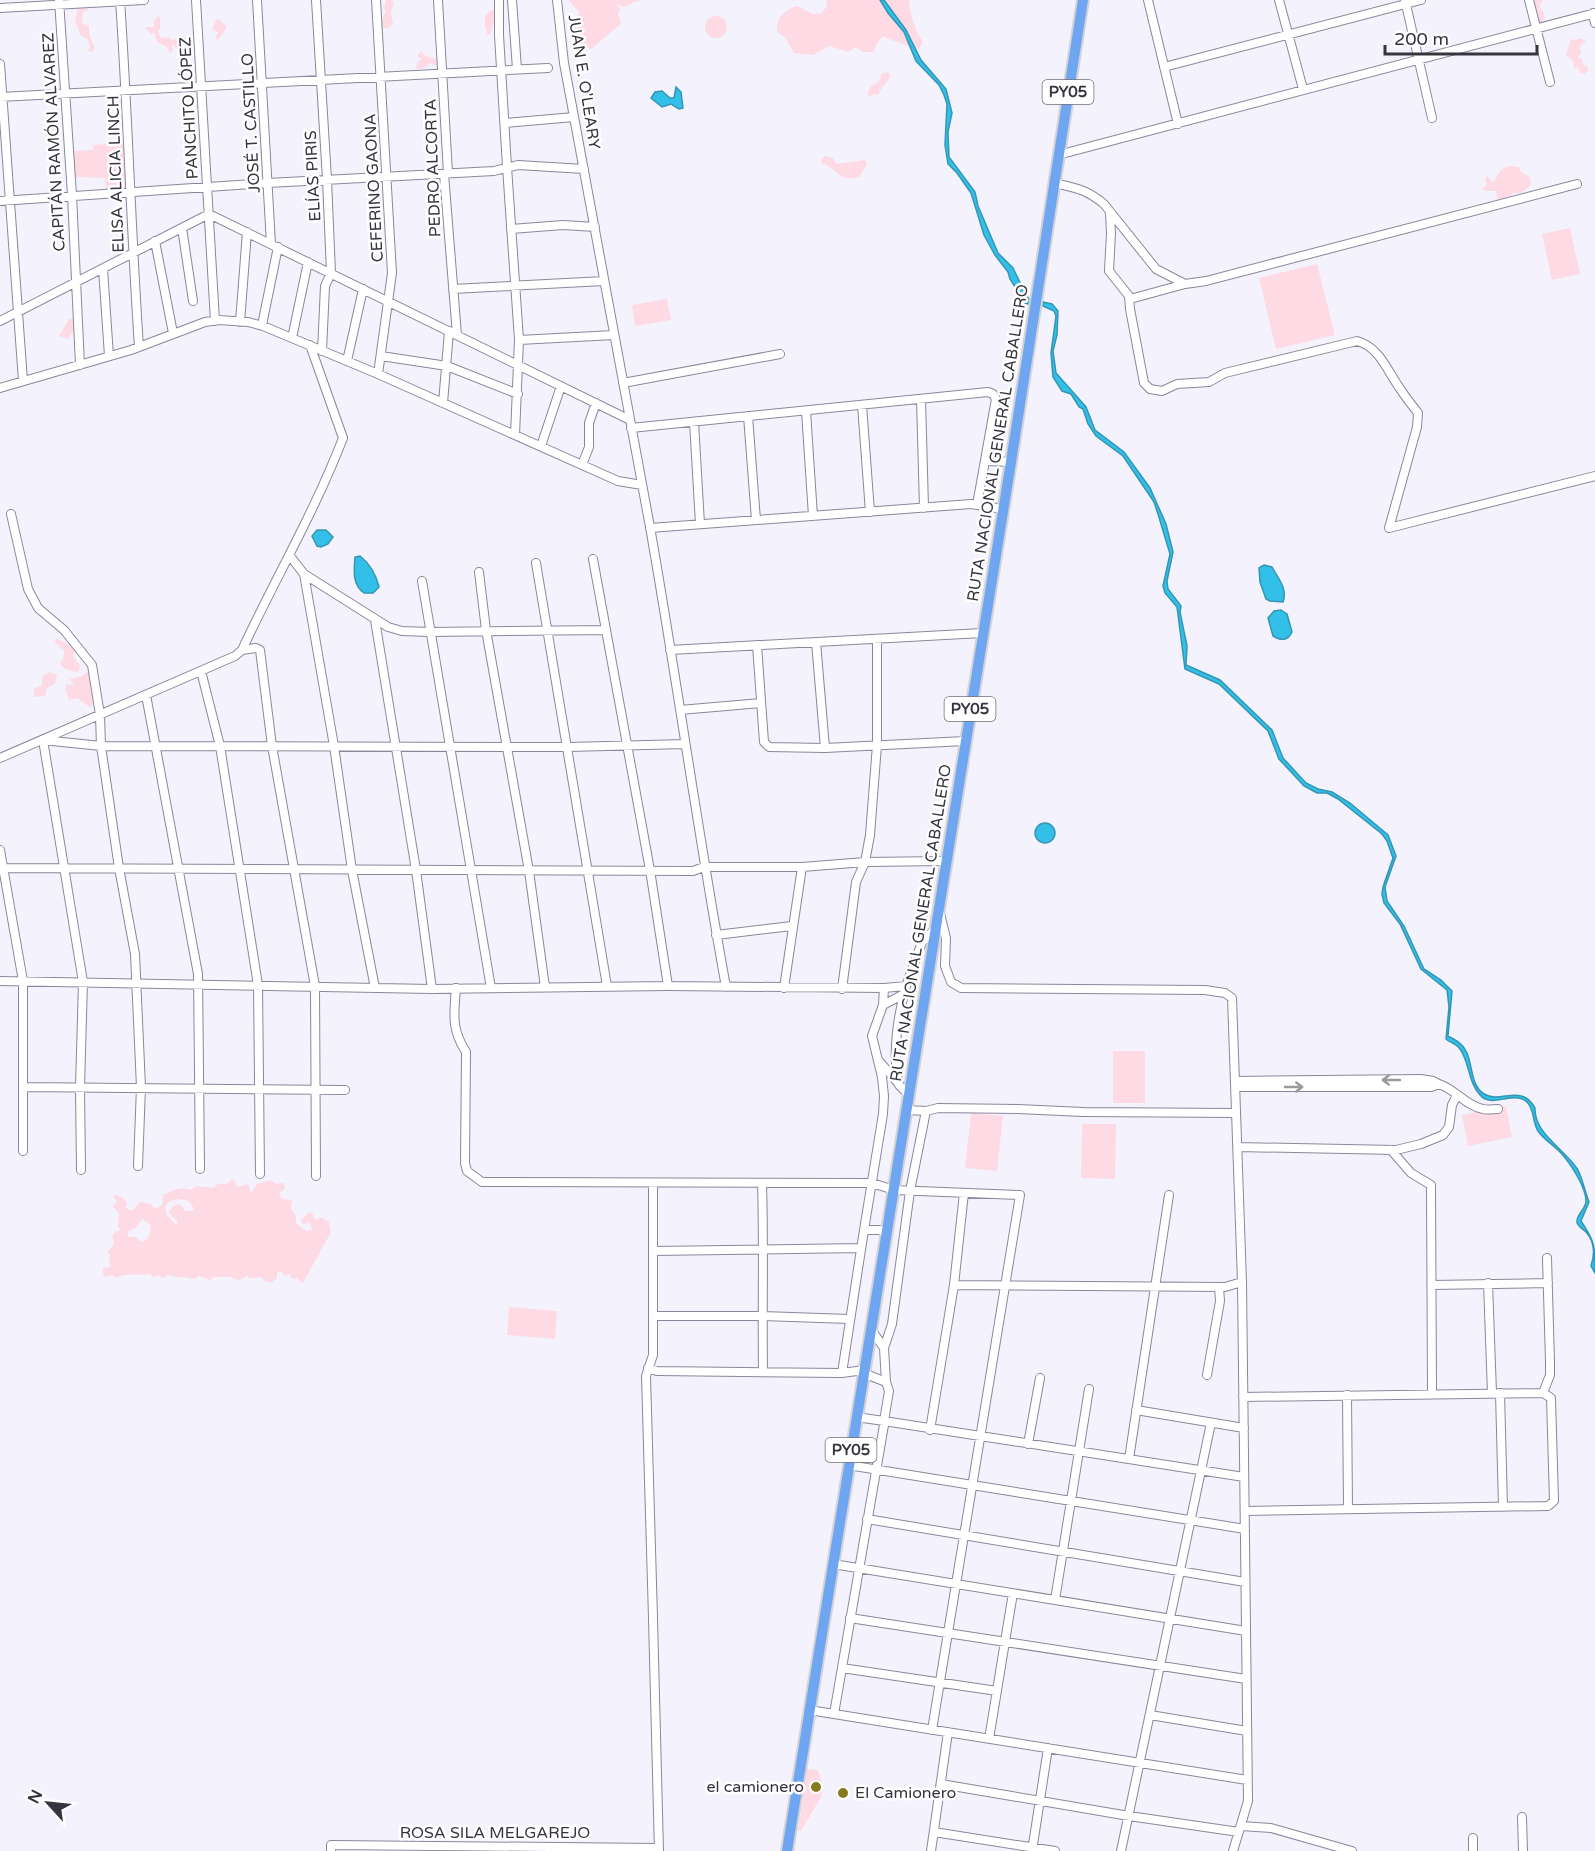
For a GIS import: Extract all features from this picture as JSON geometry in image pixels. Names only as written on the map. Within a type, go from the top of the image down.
[{"type":"highway","name":"RUTA NACIONAL GENERAL CABALLERO","points":[[787,1851],[1011,462],[1083,0]]},
{"type":"street","points":[[0,8],[59,2],[144,0]]},
{"type":"street","name":"PANCHITO LÓPEZ","points":[[196,0],[215,321]]},
{"type":"street","name":"JOSÉ T. CASTILLO","points":[[257,0],[274,246],[262,326]]},
{"type":"street","name":"ELÍAS PIRIS","points":[[316,0],[331,273],[326,286],[322,351]]},
{"type":"street","name":"CEFERINO GAONA","points":[[376,0],[392,273],[378,374]]},
{"type":"street","name":"PEDRO ALCORTA","points":[[438,0],[448,173],[444,174],[457,335]]},
{"type":"street","points":[[499,0],[499,35],[519,340],[515,435]]},
{"type":"street","points":[[512,0],[518,69]]},
{"type":"street","name":"JUAN E. O'LEARY","points":[[557,0],[574,117],[650,528],[704,867],[726,987]]},
{"type":"street","points":[[1279,0],[1303,89]]},
{"type":"street","points":[[1164,67],[1406,2],[1421,0]]},
{"type":"street","points":[[1529,0],[1550,82]]},
{"type":"street","name":"ELISA ALICIA LINCH","points":[[120,1],[127,90],[132,253],[140,347]]},
{"type":"street","points":[[1151,1],[1178,124]]},
{"type":"street","name":"CAPITÁN RAMÓN ALVAREZ","points":[[59,2],[72,195],[80,365]]},
{"type":"street","points":[[1406,2],[1432,118]]},
{"type":"street","points":[[1058,154],[1303,89],[1419,61],[1594,13],[1595,23]]},
{"type":"street","points":[[0,64],[23,381]]},
{"type":"street","points":[[1,97],[548,68]]},
{"type":"street","points":[[505,123],[574,117]]},
{"type":"street","points":[[0,201],[327,179],[494,171],[518,165],[584,169]]},
{"type":"street","points":[[1054,183],[1088,192],[1104,204],[1156,268],[1185,284]]},
{"type":"street","points":[[1130,299],[1577,184]]},
{"type":"street","points":[[0,321],[209,214],[596,403],[631,424],[694,422],[988,392],[996,399],[976,505]]},
{"type":"street","points":[[1110,214],[1109,271],[1130,296],[1144,383],[1150,389],[1162,391],[1177,384],[1209,381],[1225,373],[1357,341],[1368,344],[1384,362],[1418,413],[1417,427],[1389,528],[1595,476]]},
{"type":"street","points":[[511,230],[563,225],[595,227]]},
{"type":"street","points":[[182,228],[193,301]]},
{"type":"street","points":[[240,322],[247,232]]},
{"type":"street","points":[[155,241],[173,333]]},
{"type":"street","points":[[292,338],[308,262]]},
{"type":"street","points":[[103,269],[109,356]]},
{"type":"street","points":[[392,273],[398,306]]},
{"type":"street","points":[[453,289],[604,281]]},
{"type":"street","points":[[347,361],[363,289]]},
{"type":"street","points":[[0,388],[140,347],[205,322],[240,322],[262,326],[310,345],[618,481],[642,485]]},
{"type":"street","points":[[443,403],[448,331]]},
{"type":"street","points":[[519,340],[614,336]]},
{"type":"street","points":[[0,758],[236,656],[242,650],[273,584],[290,556],[343,438],[310,345]]},
{"type":"street","points":[[623,383],[780,354]]},
{"type":"street","points":[[381,356],[447,366],[518,394]]},
{"type":"street","points":[[541,446],[561,386]]},
{"type":"street","points":[[921,399],[924,508]]},
{"type":"street","points":[[582,465],[589,447],[589,423],[596,403]]},
{"type":"street","points":[[862,405],[870,512]]},
{"type":"street","points":[[806,411],[813,516]]},
{"type":"street","points":[[748,416],[756,520]]},
{"type":"street","points":[[694,422],[700,524]]},
{"type":"street","points":[[985,461],[1011,462]]},
{"type":"street","points":[[650,528],[976,505],[1003,509]]},
{"type":"street","points":[[11,514],[28,589],[33,601],[64,630],[92,665],[100,716],[101,746],[138,983],[141,1088],[138,1166]]},
{"type":"street","points":[[290,556],[303,574],[375,620],[402,631],[606,630]]},
{"type":"street","points":[[593,559],[650,870],[668,986]]},
{"type":"street","points":[[536,563],[607,986]]},
{"type":"street","points":[[479,572],[486,630],[529,871],[545,987]]},
{"type":"street","points":[[303,574],[334,746],[352,870],[375,988]]},
{"type":"street","points":[[422,581],[491,988]]},
{"type":"street","points":[[375,620],[416,870],[432,989]]},
{"type":"street","points":[[670,650],[982,633]]},
{"type":"street","points":[[842,989],[856,882],[866,862],[870,835],[877,745],[877,639]]},
{"type":"street","points":[[816,642],[825,747]]},
{"type":"street","points":[[757,645],[764,742],[769,747],[965,741]]},
{"type":"street","points":[[242,650],[256,648],[260,650],[272,746],[315,986],[316,1176]]},
{"type":"street","points":[[201,671],[220,746],[258,985],[260,1174]]},
{"type":"street","points":[[146,695],[198,974],[200,1169]]},
{"type":"street","points":[[680,710],[761,703]]},
{"type":"street","points":[[43,740],[101,746],[568,747],[685,744]]},
{"type":"street","points":[[43,740],[83,982],[80,1088],[81,1170]]},
{"type":"street","points":[[0,850],[23,981],[23,1151]]},
{"type":"street","points":[[2,868],[693,870],[704,867],[802,867],[866,862],[945,861]]},
{"type":"street","points":[[784,988],[802,867]]},
{"type":"street","points":[[939,908],[945,938],[945,966],[951,982],[961,988],[1205,990],[1225,993],[1232,998],[1242,1282],[1248,1801],[1233,1851]]},
{"type":"street","points":[[716,935],[792,926]]},
{"type":"street","points":[[899,1085],[898,1038],[905,990],[922,942],[936,928]]},
{"type":"street","points":[[0,981],[432,989],[668,986],[905,990]]},
{"type":"street","points":[[456,988],[454,1027],[466,1052],[465,1163],[467,1171],[482,1182],[872,1183],[894,1190],[1020,1195],[978,1437],[932,1730]]},
{"type":"street","points":[[842,1373],[883,1114],[884,1096],[872,1036],[883,1005],[884,988]]},
{"type":"street","points":[[883,1005],[905,990]]},
{"type":"street","points":[[876,1058],[908,1094]]},
{"type":"street","points":[[1235,1084],[1431,1087],[1439,1084],[1448,1087],[1457,1095],[1483,1109],[1498,1109]]},
{"type":"street","points":[[23,1087],[345,1090]]},
{"type":"street","points":[[1238,1147],[1391,1150],[1421,1144],[1443,1135],[1449,1127],[1452,1105],[1457,1095]]},
{"type":"street","points":[[906,1110],[926,1112],[938,1108],[1236,1113]]},
{"type":"street","points":[[834,1714],[889,1391],[886,1382],[884,1348],[892,1324],[910,1191],[926,1112]]},
{"type":"street","points":[[1391,1150],[1411,1173],[1431,1185],[1432,1394]]},
{"type":"street","points":[[653,1183],[653,1355],[646,1376],[657,1714],[656,1849]]},
{"type":"street","points":[[762,1183],[763,1371]]},
{"type":"street","points":[[930,1430],[954,1285],[964,1193]]},
{"type":"street","points":[[1129,1460],[1169,1195]]},
{"type":"street","points":[[864,1230],[880,1230],[887,1233]]},
{"type":"street","points":[[653,1251],[861,1248]]},
{"type":"street","points":[[1543,1393],[1550,1375],[1547,1258]]},
{"type":"street","points":[[954,1285],[1219,1287],[1242,1282]]},
{"type":"street","points":[[1488,1283],[1503,1507]]},
{"type":"street","points":[[1432,1285],[1548,1283]]},
{"type":"street","points":[[1207,1375],[1220,1301],[1219,1287]]},
{"type":"street","points":[[653,1316],[850,1319]]},
{"type":"street","points":[[871,1329],[884,1348]]},
{"type":"street","points":[[648,1368],[657,1371],[864,1372],[886,1382]]},
{"type":"street","points":[[1028,1444],[1040,1378]]},
{"type":"street","points":[[1055,1600],[1089,1389]]},
{"type":"street","points":[[1243,1397],[1543,1393],[1551,1398],[1554,1501],[1548,1506],[1245,1511]]},
{"type":"street","points":[[1347,1395],[1348,1509]]},
{"type":"street","points":[[1136,1410],[1244,1428]]},
{"type":"street","points":[[856,1417],[1244,1477]]},
{"type":"street","points":[[1121,1851],[1211,1423]]},
{"type":"street","points":[[848,1466],[1245,1529]]},
{"type":"street","points":[[867,1519],[1245,1582]]},
{"type":"street","points":[[832,1564],[1246,1631]]},
{"type":"street","points":[[989,1739],[1012,1593]]},
{"type":"street","points":[[850,1618],[1246,1679]]},
{"type":"street","points":[[842,1668],[996,1691]]},
{"type":"street","points":[[809,1710],[1247,1780]]},
{"type":"street","points":[[1150,1715],[1247,1731]]},
{"type":"street","points":[[931,1851],[948,1732]]},
{"type":"street","points":[[1032,1849],[1048,1748]]},
{"type":"street","points":[[940,1784],[1129,1816],[1240,1829],[1271,1828],[1352,1851]]},
{"type":"street","points":[[1522,1817],[1523,1851]]},
{"type":"street","points":[[934,1832],[1055,1851]]},
{"type":"street","points":[[1473,1838],[1473,1851]]},
{"type":"street","name":"ROSA SILA MELGAREJO","points":[[331,1848],[656,1849]]},
{"type":"shaded area","points":[[385,0],[394,2],[391,13],[393,24],[387,29],[383,27],[381,21],[386,11],[382,8]]},
{"type":"shaded area","points":[[568,0],[640,0],[623,7],[616,3],[620,9],[618,14],[621,24],[591,49],[576,44],[575,26],[579,12]]},
{"type":"shaded area","points":[[826,0],[909,0],[913,22],[923,42],[918,50],[883,36],[873,52],[863,52],[856,47],[848,52],[830,46],[813,55],[794,53],[785,37],[777,32],[780,18],[785,12],[797,6],[813,14],[822,13],[827,6]]},
{"type":"shaded area","points":[[1531,0],[1543,0],[1539,6],[1545,15],[1542,22],[1538,22]]},
{"type":"shaded area","points":[[82,5],[89,10],[83,12],[82,23],[89,26],[89,34],[95,49],[92,52],[88,51],[90,47],[88,39],[81,36],[75,20],[78,7]]},
{"type":"shaded area","points":[[492,10],[498,10],[491,33],[488,35],[485,17]]},
{"type":"shaded area","points":[[158,16],[160,17],[160,29],[158,31],[161,38],[169,37],[173,40],[183,36],[187,38],[177,49],[172,43],[173,50],[170,53],[166,46],[159,43],[155,33],[147,31],[146,27],[154,27],[154,21]]},
{"type":"shaded area","points":[[716,16],[726,23],[727,27],[720,37],[716,38],[706,31],[705,27],[712,17]]},
{"type":"shaded area","points":[[219,19],[227,27],[218,40],[215,37],[219,32],[213,30],[215,21]]},
{"type":"shaded area","points":[[1581,38],[1586,42],[1580,46],[1581,53],[1578,57],[1583,60],[1582,64],[1588,67],[1588,71],[1584,74],[1580,73],[1578,67],[1574,69],[1574,62],[1566,55],[1571,39]]},
{"type":"shaded area","points":[[422,51],[424,55],[438,60],[435,66],[430,63],[426,67],[416,68],[418,61],[422,59],[418,57],[418,54]]},
{"type":"shaded area","points":[[882,73],[891,74],[890,77],[878,95],[874,94],[870,97],[867,94],[871,86],[879,82]]},
{"type":"shaded area","points":[[127,142],[129,190],[106,191],[105,178],[73,177],[71,151],[93,150],[93,145]]},
{"type":"shaded area","points":[[824,156],[833,158],[836,164],[865,160],[867,164],[860,176],[848,178],[822,164],[821,160]]},
{"type":"shaded area","points":[[1510,166],[1519,167],[1521,172],[1530,177],[1531,185],[1521,193],[1513,193],[1511,196],[1497,200],[1496,191],[1482,189],[1487,185],[1485,179],[1487,176],[1493,183],[1501,171]]},
{"type":"shaded area","points":[[1570,228],[1580,274],[1552,280],[1542,234]]},
{"type":"shaded area","points":[[1317,264],[1335,335],[1276,349],[1259,278]]},
{"type":"shaded area","points":[[667,299],[671,320],[635,326],[632,305]]},
{"type":"shaded area","points":[[79,318],[82,329],[73,332],[68,339],[59,336],[69,319]]},
{"type":"shaded area","points":[[56,638],[75,648],[73,656],[81,666],[78,672],[68,670],[60,663],[63,660],[64,651],[55,642]]},
{"type":"shaded area","points":[[89,671],[99,684],[97,688],[99,699],[90,707],[77,698],[69,700],[65,688],[67,684],[74,686],[70,679],[82,676]]},
{"type":"shaded area","points":[[49,672],[57,675],[55,684],[47,688],[45,696],[34,697],[34,689],[42,685],[42,677]]},
{"type":"shaded area","points":[[1113,1051],[1145,1051],[1145,1103],[1113,1103]]},
{"type":"shaded area","points":[[1506,1106],[1512,1137],[1468,1146],[1462,1115]]},
{"type":"shaded area","points":[[971,1113],[1003,1116],[997,1171],[965,1168]]},
{"type":"shaded area","points":[[1082,1124],[1116,1124],[1115,1179],[1081,1178]]},
{"type":"shaded area","points":[[232,1179],[237,1187],[248,1184],[252,1192],[257,1184],[271,1180],[276,1184],[284,1183],[285,1189],[280,1192],[280,1196],[283,1199],[292,1200],[291,1208],[296,1216],[296,1223],[306,1231],[312,1230],[310,1222],[301,1223],[308,1213],[312,1213],[315,1220],[322,1218],[329,1222],[331,1232],[303,1283],[297,1278],[292,1279],[290,1274],[285,1276],[281,1271],[277,1272],[277,1278],[272,1282],[266,1282],[261,1277],[247,1276],[238,1281],[225,1277],[213,1277],[210,1280],[199,1276],[195,1279],[169,1275],[163,1278],[158,1275],[153,1278],[150,1274],[105,1277],[102,1271],[104,1267],[108,1268],[111,1265],[108,1252],[114,1243],[112,1237],[114,1233],[121,1230],[118,1227],[119,1214],[113,1206],[117,1201],[114,1195],[122,1197],[127,1203],[125,1207],[132,1211],[140,1202],[158,1208],[163,1204],[163,1195],[175,1189],[190,1190],[197,1186],[213,1188],[218,1184],[227,1184]],"holes":[[[178,1199],[189,1201],[194,1209],[185,1211],[178,1204],[172,1207],[169,1213],[178,1222],[176,1225],[167,1215],[165,1207],[168,1202]],[[142,1219],[151,1225],[148,1238],[142,1242],[135,1237],[129,1237],[127,1233],[136,1228]]]},
{"type":"shaded area","points":[[509,1307],[557,1311],[555,1339],[507,1335]]},
{"type":"shaded area","points":[[807,1769],[818,1770],[823,1789],[821,1797],[801,1831],[798,1830]]},
{"type":"water","points":[[880,0],[884,0],[906,30],[921,60],[946,89],[952,113],[948,132],[949,157],[975,192],[978,206],[998,253],[1013,268],[1026,295],[1032,300],[1032,305],[1025,303],[1008,272],[995,255],[984,235],[971,193],[948,164],[945,145],[947,104],[944,95],[939,85],[916,61],[904,32]]},
{"type":"water","points":[[676,87],[681,92],[683,108],[679,109],[671,104],[662,107],[651,98],[655,92],[662,91],[670,98],[674,98]]},
{"type":"water","points":[[1043,302],[1052,304],[1058,311],[1057,335],[1053,351],[1056,373],[1086,407],[1095,430],[1124,452],[1150,488],[1166,524],[1173,552],[1167,581],[1168,589],[1181,606],[1180,612],[1187,646],[1186,665],[1220,680],[1272,730],[1283,758],[1306,783],[1332,792],[1350,803],[1388,835],[1396,856],[1385,887],[1387,901],[1404,926],[1424,969],[1441,980],[1452,991],[1448,1036],[1466,1051],[1479,1090],[1490,1096],[1524,1097],[1535,1108],[1539,1126],[1578,1170],[1589,1202],[1581,1221],[1593,1244],[1577,1223],[1586,1201],[1580,1182],[1561,1153],[1538,1131],[1527,1102],[1515,1098],[1485,1099],[1473,1084],[1460,1049],[1446,1039],[1449,1007],[1447,990],[1421,969],[1400,924],[1384,903],[1383,887],[1393,858],[1387,841],[1382,834],[1338,799],[1327,793],[1317,793],[1304,786],[1279,759],[1268,731],[1219,684],[1185,669],[1177,607],[1165,593],[1163,586],[1170,554],[1154,502],[1123,456],[1096,436],[1088,424],[1083,409],[1079,407],[1071,394],[1062,391],[1053,377],[1051,353],[1056,316],[1054,311],[1043,306]]},
{"type":"water","points":[[317,530],[326,530],[333,537],[328,544],[317,546],[312,536]]},
{"type":"water","points":[[360,556],[370,566],[376,578],[379,587],[373,593],[364,593],[357,586],[354,572],[355,557]]},
{"type":"water","points":[[1264,565],[1272,567],[1279,579],[1284,593],[1283,602],[1266,599],[1260,582],[1259,568]]},
{"type":"water","points":[[1281,610],[1287,614],[1292,632],[1284,639],[1273,636],[1268,618],[1274,611]]},
{"type":"water","points":[[1045,823],[1052,826],[1055,833],[1052,840],[1045,843],[1038,840],[1035,833],[1038,826]]},
{"type":"water","points":[[1593,1244],[1595,1256],[1595,1273],[1591,1266]]},
{"type":"place","name":"el camionero","points":[[816,1787]]},
{"type":"place","name":"El Camionero","points":[[843,1793]]}]
